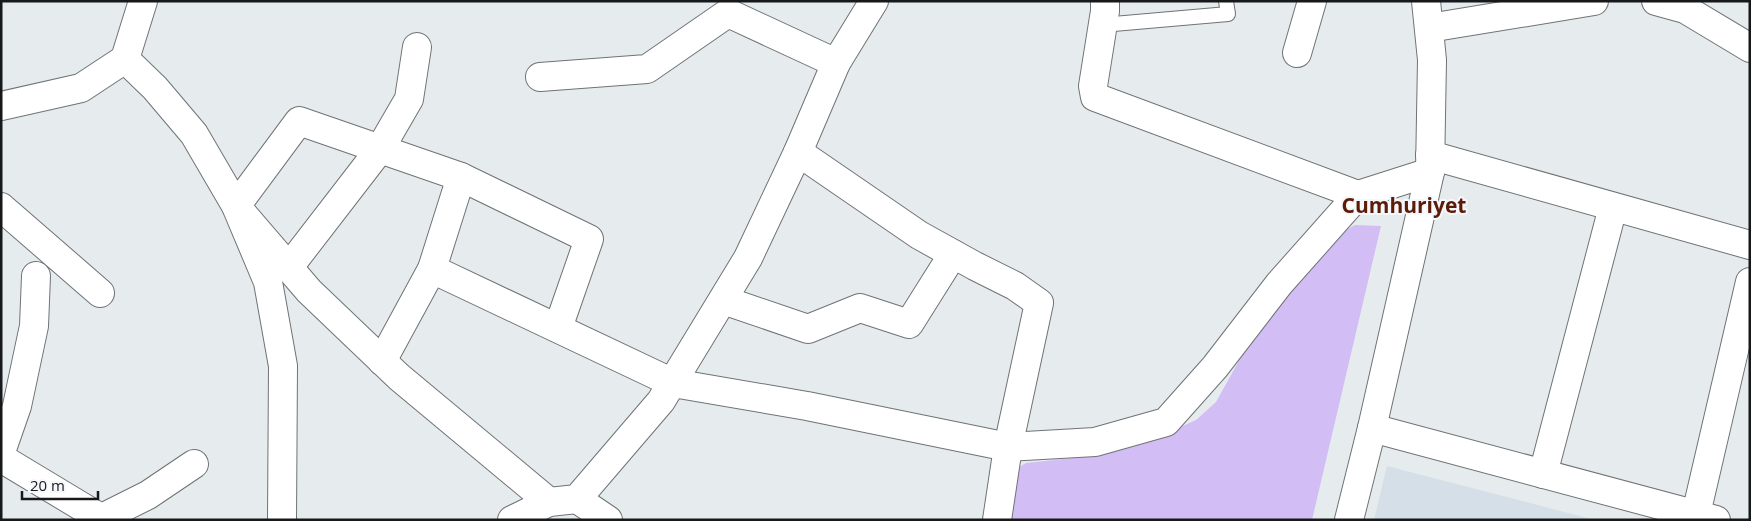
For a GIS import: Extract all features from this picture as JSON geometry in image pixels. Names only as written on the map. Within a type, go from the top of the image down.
[{"type":"street","points":[[1,106],[81,88],[126,59],[143,1]]},
{"type":"street","points":[[577,499],[661,401],[723,300],[748,258],[798,152],[836,63],[874,1]]},
{"type":"street","points":[[1296,53],[1312,1]]},
{"type":"street","points":[[1349,520],[1372,428],[1430,163],[1432,60],[1426,1]]},
{"type":"street","points":[[1429,28],[1594,1]]},
{"type":"street","points":[[1658,2],[1686,9],[1750,48]]},
{"type":"street","points":[[540,77],[647,69],[728,13],[836,63]]},
{"type":"street","points":[[1104,13],[1093,86],[1095,97],[1358,195]]},
{"type":"street","points":[[289,267],[380,149],[410,99],[417,47]]},
{"type":"street","points":[[126,59],[155,88],[194,134],[236,206],[268,282],[283,366],[282,520]]},
{"type":"street","points":[[236,206],[299,121],[461,178],[589,239],[558,328]]},
{"type":"street","points":[[798,152],[919,235],[1015,286],[1039,303],[1008,447],[997,520]]},
{"type":"street","points":[[432,268],[673,383],[808,406],[1008,447],[1095,442],[1166,422],[1215,368],[1279,284],[1358,195],[1430,163],[1613,207],[1750,245]]},
{"type":"street","points":[[382,361],[432,268],[461,178]]},
{"type":"street","points":[[236,206],[309,291],[382,361],[549,502]]},
{"type":"street","points":[[1,207],[100,293]]},
{"type":"street","points":[[1543,474],[1613,207]]},
{"type":"street","points":[[723,300],[808,329],[860,308],[909,324],[953,254]]},
{"type":"street","points":[[1,452],[17,406],[34,326],[36,276]]},
{"type":"street","points":[[1372,428],[1706,517],[1750,282]]},
{"type":"street","points":[[1,458],[103,519],[148,495],[194,464]]},
{"type":"street","points":[[512,520],[549,502],[577,499],[608,520]]},
{"type":"lane","points":[[1104,13],[1228,14],[1226,1]]},
{"type":"shaded area","points":[[1355,225],[1381,226],[1312,520],[1010,520],[1016,469],[1026,463],[1091,456],[1147,442],[1196,420],[1216,402],[1241,357],[1309,266],[1337,235]]},
{"type":"shaded area","points":[[1387,466],[1595,520],[1374,520]]},
{"type":"district","name":"Cumhuriyet","points":[[1404,205]]}]
